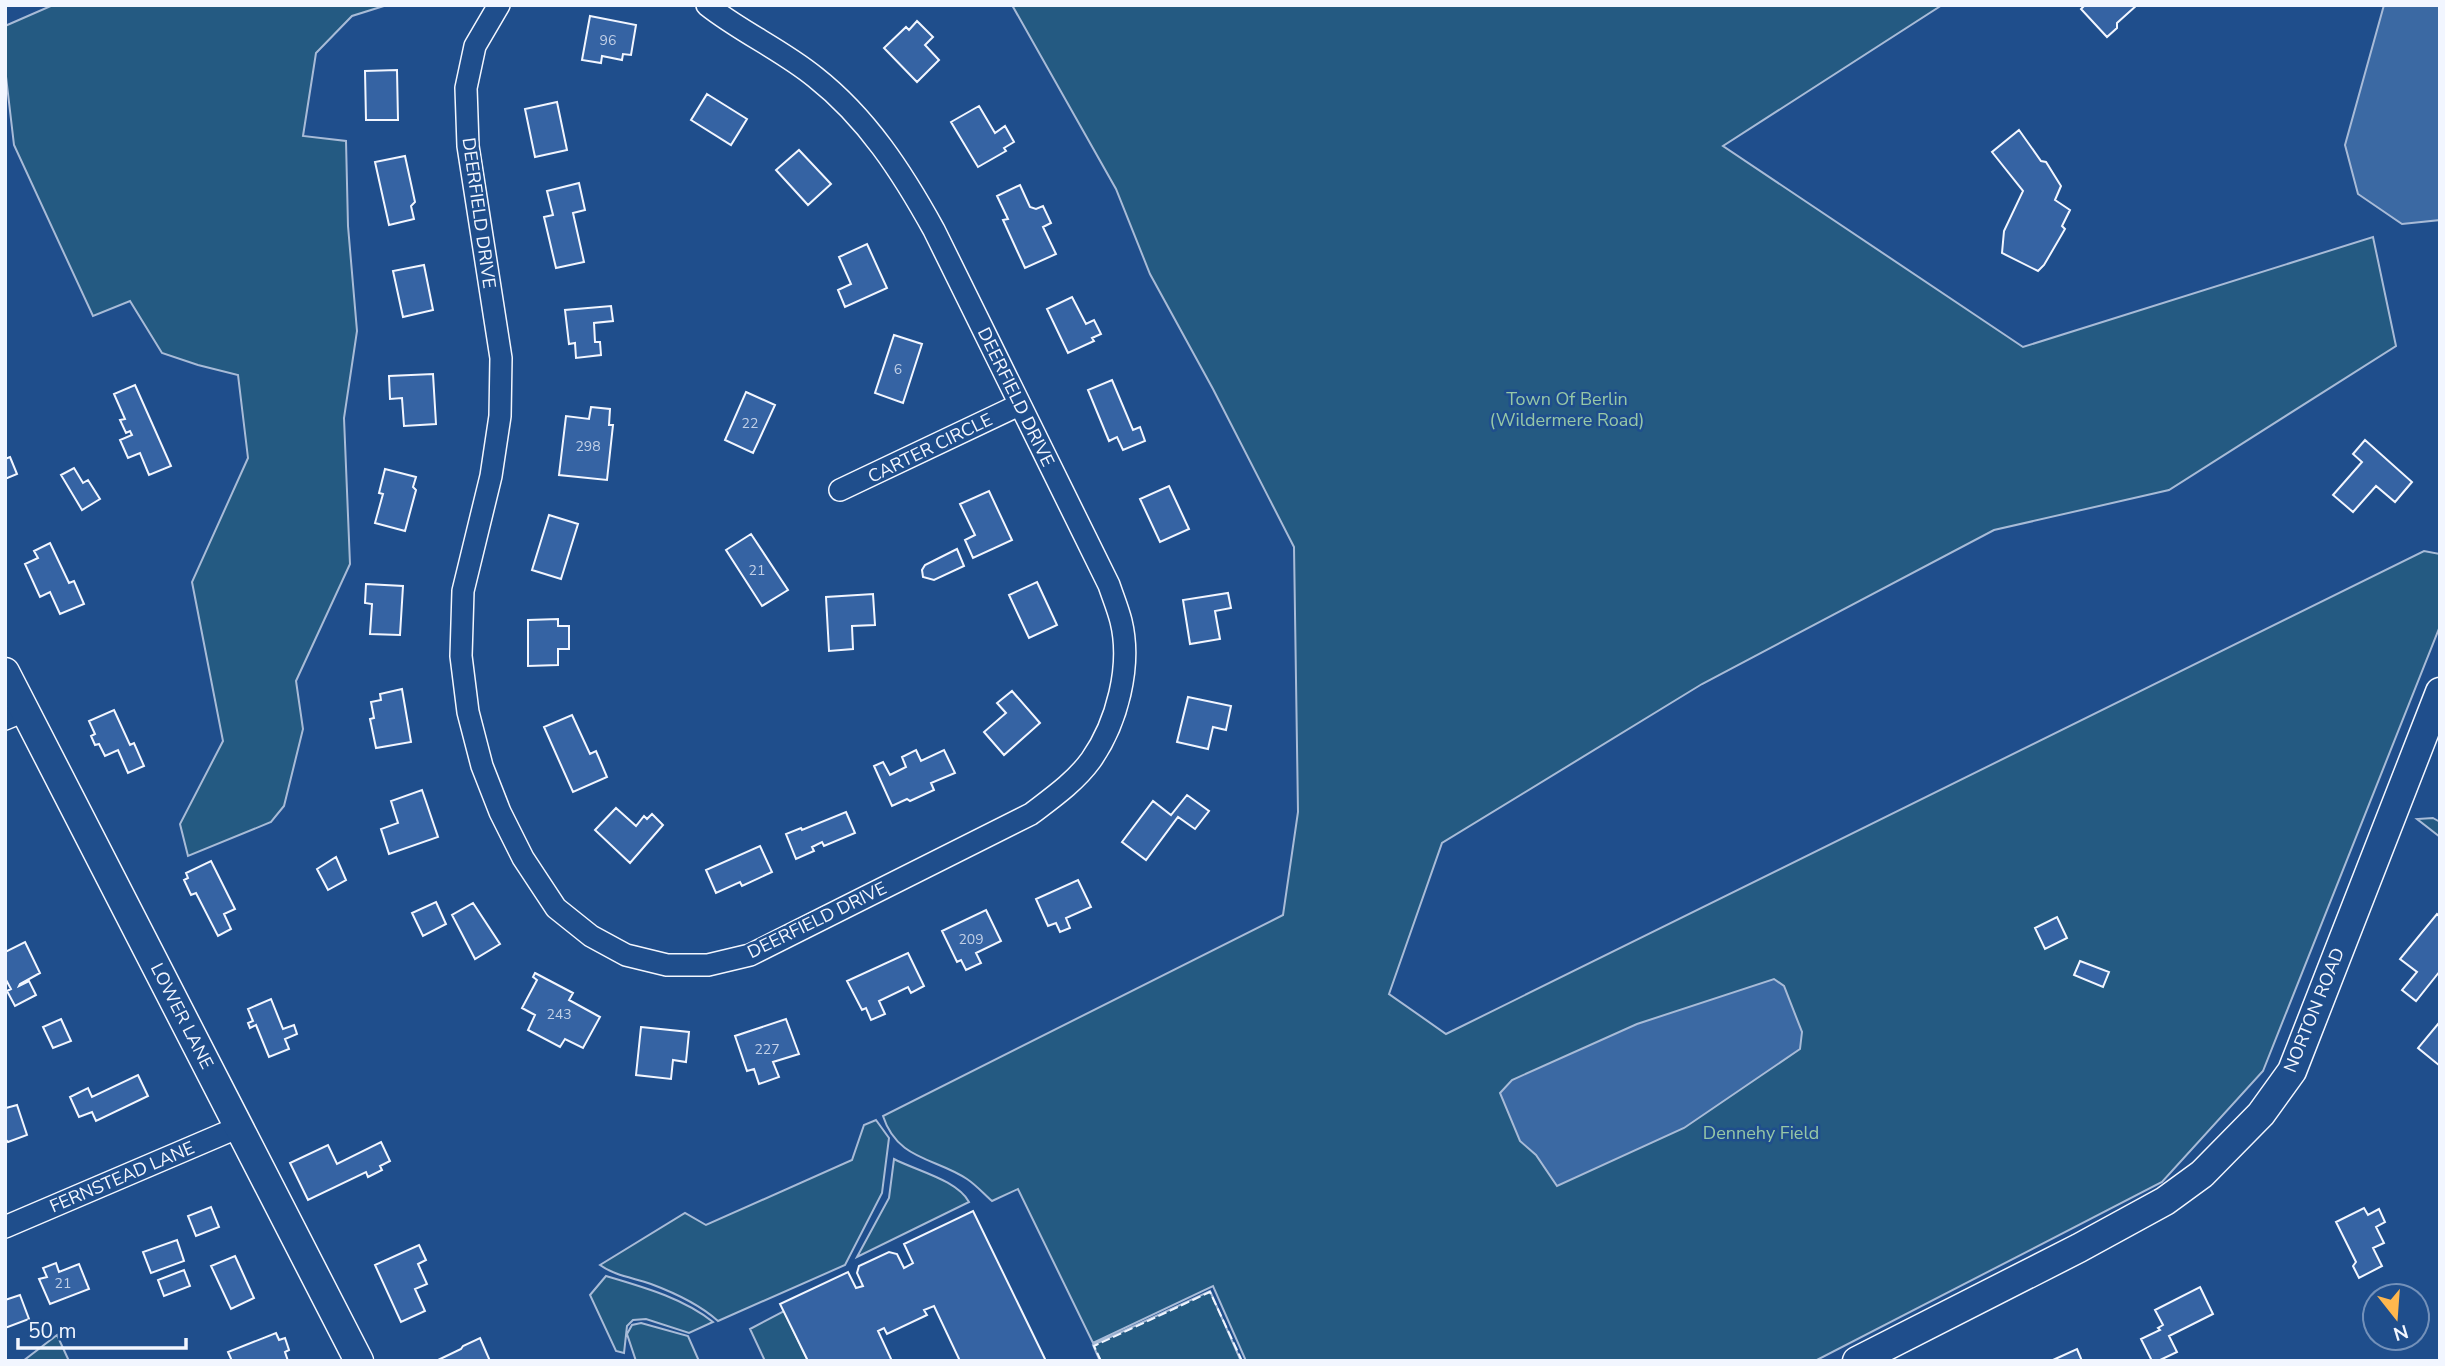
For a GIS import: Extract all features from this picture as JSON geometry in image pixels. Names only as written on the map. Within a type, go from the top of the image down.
[{"type":"main road","name":"LOWER LANE","points":[[5,671],[15,715],[239,1127],[359,1361]]},
{"type":"main road","name":"NORTON ROAD","points":[[1857,1361],[2165,1201],[2202,1174],[2261,1114],[2292,1071],[2440,692]]},
{"type":"street","name":"DEERFIELD DRIVE","points":[[499,5],[475,46],[466,88],[468,146],[500,358],[500,416],[491,476],[463,591],[461,656],[468,712],[482,766],[500,812],[523,858],[556,908],[591,936],[626,955],[667,965],[708,965],[750,955],[1031,814],[1064,790],[1091,761],[1109,728],[1120,690],[1125,656],[1121,623],[1109,585],[934,230],[908,184],[879,141],[850,108],[814,76],[724,19],[707,5]]},
{"type":"street","name":"CARTER CIRCLE","points":[[840,490],[1019,405]]},
{"type":"street","name":"FERNSTEAD LANE","points":[[5,1227],[239,1127]]},
{"type":"green space","points":[[53,5],[387,5],[352,16],[316,53],[303,136],[346,141],[348,226],[357,331],[344,418],[350,564],[296,681],[303,729],[284,806],[271,822],[188,856],[180,824],[223,741],[192,582],[248,458],[238,375],[162,353],[130,301],[93,316],[14,145],[5,68],[5,26]]},
{"type":"green space","points":[[1012,5],[1942,5],[1723,146],[2023,347],[2373,237],[2396,346],[2169,490],[1994,530],[1702,684],[1442,843],[1389,994],[1446,1034],[2424,551],[2440,554],[2440,626],[2263,1071],[2162,1182],[1815,1361],[1246,1361],[1213,1286],[1093,1343],[1018,1189],[992,1201],[967,1179],[908,1150],[889,1130],[883,1116],[1283,915],[1298,812],[1294,547],[1150,274],[1116,189]]},
{"type":"green space","points":[[2433,818],[2440,822],[2440,837],[2417,819]]},
{"type":"green space","points":[[876,1120],[889,1138],[882,1193],[845,1265],[718,1321],[678,1295],[612,1272],[600,1265],[685,1213],[706,1225],[852,1160],[864,1125]]},
{"type":"green space","points":[[894,1159],[946,1182],[969,1202],[857,1257],[889,1198]]},
{"type":"green space","points":[[606,1276],[676,1300],[713,1322],[689,1333],[646,1319],[633,1320],[627,1326],[624,1353],[616,1351],[590,1295]]},
{"type":"green space","points":[[1210,1291],[1241,1361],[1100,1361],[1093,1345]]},
{"type":"green space","points":[[784,1311],[808,1361],[765,1361],[750,1329]]},
{"type":"green space","points":[[641,1323],[688,1336],[699,1361],[636,1361],[627,1334],[632,1325]]},
{"type":"green space","points":[[57,1335],[69,1361],[23,1361]]},
{"type":"shaded area","points":[[2384,5],[2440,5],[2440,220],[2402,224],[2358,194],[2345,145]]},
{"type":"shaded area","points":[[1774,979],[1784,986],[1802,1032],[1800,1049],[1684,1128],[1557,1186],[1536,1155],[1520,1141],[1500,1093],[1512,1080],[1637,1024]]},
{"type":"building","points":[[2085,5],[2137,5],[2117,23],[2117,28],[2107,37],[2081,9]]},
{"type":"building","points":[[590,16],[636,25],[631,55],[623,54],[622,60],[602,56],[601,63],[582,60]]},
{"type":"building","points":[[917,21],[933,37],[925,45],[939,60],[917,82],[884,48],[906,27],[909,30]]},
{"type":"building","points":[[397,70],[398,120],[366,120],[365,71]]},
{"type":"building","points":[[707,94],[747,119],[731,145],[691,120]]},
{"type":"building","points":[[557,102],[567,150],[535,157],[525,109]]},
{"type":"building","points":[[979,106],[995,133],[1005,126],[1014,142],[1004,148],[1006,151],[978,167],[951,122]]},
{"type":"building","points":[[2019,130],[2041,161],[2046,162],[2061,186],[2055,200],[2070,210],[2062,226],[2065,229],[2038,271],[2002,253],[2004,231],[2023,191],[1992,152]]},
{"type":"building","points":[[799,150],[831,184],[808,205],[776,170]]},
{"type":"building","points":[[405,156],[415,202],[411,206],[414,219],[389,225],[375,162]]},
{"type":"building","points":[[579,183],[585,210],[573,213],[584,262],[556,268],[544,217],[553,215],[547,191]]},
{"type":"building","points":[[1020,185],[1030,207],[1036,209],[1043,206],[1051,223],[1043,227],[1056,254],[1025,268],[1003,220],[1008,219],[997,196]]},
{"type":"building","points":[[867,244],[887,288],[845,307],[838,290],[851,284],[839,257]]},
{"type":"building","points":[[424,265],[433,310],[403,317],[393,271]]},
{"type":"building","points":[[1072,297],[1086,324],[1094,320],[1101,334],[1092,338],[1094,341],[1068,353],[1047,309]]},
{"type":"building","points":[[611,306],[613,321],[594,323],[595,342],[600,342],[601,355],[576,358],[575,343],[569,344],[565,310]]},
{"type":"building","points":[[894,335],[922,344],[903,403],[875,393]]},
{"type":"building","points":[[433,374],[436,424],[404,426],[402,398],[390,399],[389,376]]},
{"type":"building","points":[[1112,380],[1133,430],[1140,427],[1145,441],[1123,450],[1117,437],[1109,441],[1088,390]]},
{"type":"building","points":[[135,385],[171,466],[149,475],[140,453],[128,458],[120,440],[132,435],[130,431],[126,433],[120,420],[125,419],[114,394]]},
{"type":"building","points":[[746,392],[775,405],[753,453],[725,440]]},
{"type":"building","points":[[591,407],[610,409],[609,425],[613,425],[607,480],[559,475],[566,416],[589,419]]},
{"type":"building","points":[[2365,440],[2412,482],[2395,502],[2376,486],[2353,512],[2333,495],[2362,462],[2353,454]]},
{"type":"building","points":[[10,457],[17,474],[5,479],[5,459]]},
{"type":"building","points":[[74,468],[83,483],[88,480],[100,499],[82,510],[61,475]]},
{"type":"building","points":[[385,469],[416,477],[413,487],[416,490],[405,531],[375,523],[383,494],[379,493]]},
{"type":"building","points":[[1169,486],[1189,529],[1160,542],[1140,499]]},
{"type":"building","points":[[989,491],[1012,540],[973,558],[965,540],[975,535],[960,504]]},
{"type":"building","points":[[549,515],[578,524],[561,579],[532,570]]},
{"type":"building","points":[[751,534],[788,590],[762,606],[726,550]]},
{"type":"building","points":[[50,543],[69,583],[74,581],[84,604],[60,614],[50,592],[40,597],[25,564],[38,558],[34,551]]},
{"type":"building","points":[[957,549],[964,566],[934,580],[923,577],[922,570],[925,565]]},
{"type":"building","points":[[1037,582],[1057,625],[1029,638],[1009,595]]},
{"type":"building","points":[[366,584],[403,586],[400,635],[370,634],[372,604],[365,603]]},
{"type":"building","points":[[1228,593],[1231,608],[1215,611],[1220,639],[1190,644],[1183,600]]},
{"type":"building","points":[[873,594],[875,625],[852,626],[853,649],[829,651],[826,597]]},
{"type":"building","points":[[558,619],[558,626],[569,626],[569,649],[558,649],[558,665],[528,666],[528,620]]},
{"type":"building","points":[[402,689],[411,742],[376,748],[370,719],[374,718],[371,702],[381,700],[380,694]]},
{"type":"building","points":[[1012,691],[1040,723],[1004,755],[984,732],[1006,713],[997,703]]},
{"type":"building","points":[[1188,697],[1231,706],[1226,730],[1213,727],[1208,749],[1177,742]]},
{"type":"building","points":[[114,710],[130,745],[134,743],[144,766],[128,773],[118,750],[105,756],[91,736],[95,734],[89,721]]},
{"type":"building","points":[[572,715],[590,754],[596,751],[607,777],[573,792],[544,727]]},
{"type":"building","points":[[916,750],[921,761],[944,750],[955,773],[931,783],[934,790],[892,806],[874,766],[883,762],[890,775],[906,767],[902,757]]},
{"type":"building","points":[[422,790],[438,837],[389,854],[381,829],[398,823],[391,801]]},
{"type":"building","points":[[1187,795],[1209,811],[1195,829],[1178,817],[1146,860],[1122,842],[1153,801],[1171,815]]},
{"type":"building","points":[[616,808],[636,826],[644,816],[647,819],[652,814],[663,825],[630,863],[595,830]]},
{"type":"building","points":[[846,812],[855,833],[824,846],[822,842],[812,847],[814,851],[796,859],[786,834]]},
{"type":"building","points":[[760,846],[772,872],[742,886],[740,882],[716,893],[706,870]]},
{"type":"building","points":[[336,857],[346,880],[328,890],[317,869]]},
{"type":"building","points":[[211,861],[235,909],[224,914],[231,929],[218,936],[196,893],[191,895],[184,880],[188,878],[186,873]]},
{"type":"building","points":[[1078,880],[1091,907],[1066,918],[1070,928],[1060,932],[1056,923],[1048,926],[1036,899]]},
{"type":"building","points":[[436,902],[446,924],[423,936],[412,913]]},
{"type":"building","points":[[473,903],[500,944],[475,959],[452,915]]},
{"type":"building","points":[[986,910],[1001,941],[976,953],[981,963],[966,970],[961,960],[957,962],[942,931]]},
{"type":"building","points":[[2437,914],[2440,917],[2440,971],[2416,1001],[2402,990],[2417,972],[2400,959]]},
{"type":"building","points":[[2057,917],[2067,938],[2045,949],[2035,928]]},
{"type":"building","points":[[25,942],[40,973],[19,986],[29,981],[36,995],[15,1006],[7,991],[11,989],[5,978],[5,952]]},
{"type":"building","points":[[908,953],[924,986],[911,993],[908,987],[879,1001],[885,1014],[871,1020],[866,1008],[862,1010],[847,981]]},
{"type":"building","points":[[2080,961],[2109,972],[2103,987],[2074,975]]},
{"type":"building","points":[[535,973],[573,993],[569,1000],[600,1017],[583,1048],[565,1039],[560,1047],[528,1030],[535,1015],[522,1008],[537,980],[533,977]]},
{"type":"building","points":[[271,999],[283,1029],[294,1025],[297,1034],[285,1039],[289,1049],[269,1057],[256,1025],[250,1028],[248,1023],[253,1021],[248,1009]]},
{"type":"building","points":[[61,1019],[71,1041],[53,1048],[43,1027]]},
{"type":"building","points":[[786,1019],[799,1054],[773,1062],[779,1077],[759,1084],[754,1069],[747,1071],[735,1036]]},
{"type":"building","points":[[2438,1024],[2440,1026],[2440,1066],[2418,1048]]},
{"type":"building","points":[[641,1027],[689,1032],[686,1062],[673,1060],[671,1079],[636,1075]]},
{"type":"building","points":[[138,1075],[148,1096],[96,1121],[92,1112],[79,1117],[70,1097],[88,1088],[92,1097]]},
{"type":"building","points":[[5,1105],[6,1108],[17,1105],[27,1135],[8,1142],[5,1139]]},
{"type":"building","points":[[381,1142],[390,1161],[380,1166],[382,1170],[368,1177],[366,1172],[308,1200],[290,1163],[328,1145],[337,1164]]},
{"type":"building","points":[[211,1207],[219,1227],[196,1236],[188,1216]]},
{"type":"building","points":[[2364,1208],[2368,1215],[2379,1209],[2385,1222],[2376,1227],[2384,1243],[2373,1248],[2382,1266],[2359,1278],[2353,1266],[2356,1262],[2336,1222]]},
{"type":"building","points":[[973,1211],[1046,1361],[960,1361],[934,1306],[924,1310],[927,1315],[887,1334],[884,1328],[878,1331],[892,1361],[808,1361],[780,1304],[848,1272],[856,1288],[863,1286],[857,1273],[859,1266],[889,1252],[897,1254],[904,1268],[913,1263],[904,1244]]},
{"type":"building","points":[[177,1240],[184,1261],[151,1273],[143,1252]]},
{"type":"building","points":[[419,1245],[426,1260],[418,1264],[427,1284],[415,1289],[425,1311],[401,1322],[375,1265]]},
{"type":"building","points":[[235,1256],[254,1298],[231,1309],[211,1266]]},
{"type":"building","points":[[56,1263],[59,1272],[79,1264],[89,1289],[50,1304],[39,1279],[47,1277],[43,1268]]},
{"type":"building","points":[[184,1270],[190,1286],[164,1296],[158,1280]]},
{"type":"building","points":[[2200,1287],[2213,1314],[2169,1336],[2177,1352],[2152,1361],[2141,1339],[2160,1330],[2158,1328],[2163,1325],[2155,1310]]},
{"type":"building","points":[[20,1295],[29,1319],[5,1328],[5,1300]]},
{"type":"building","points":[[276,1333],[279,1340],[285,1338],[289,1350],[285,1352],[288,1361],[232,1361],[228,1352]]},
{"type":"building","points":[[480,1338],[490,1361],[436,1361],[461,1349]]},
{"type":"building","points":[[2077,1349],[2082,1361],[2053,1361],[2053,1360]]},
{"type":"fence","points":[[1101,1361],[1094,1346],[1210,1292],[1242,1361]]},
{"type":"park label","name":"Town Of Berlin (Wildermere Road)","points":[[1567,409]]},
{"type":"park label","name":"Dennehy Field","points":[[1761,1133]]}]
